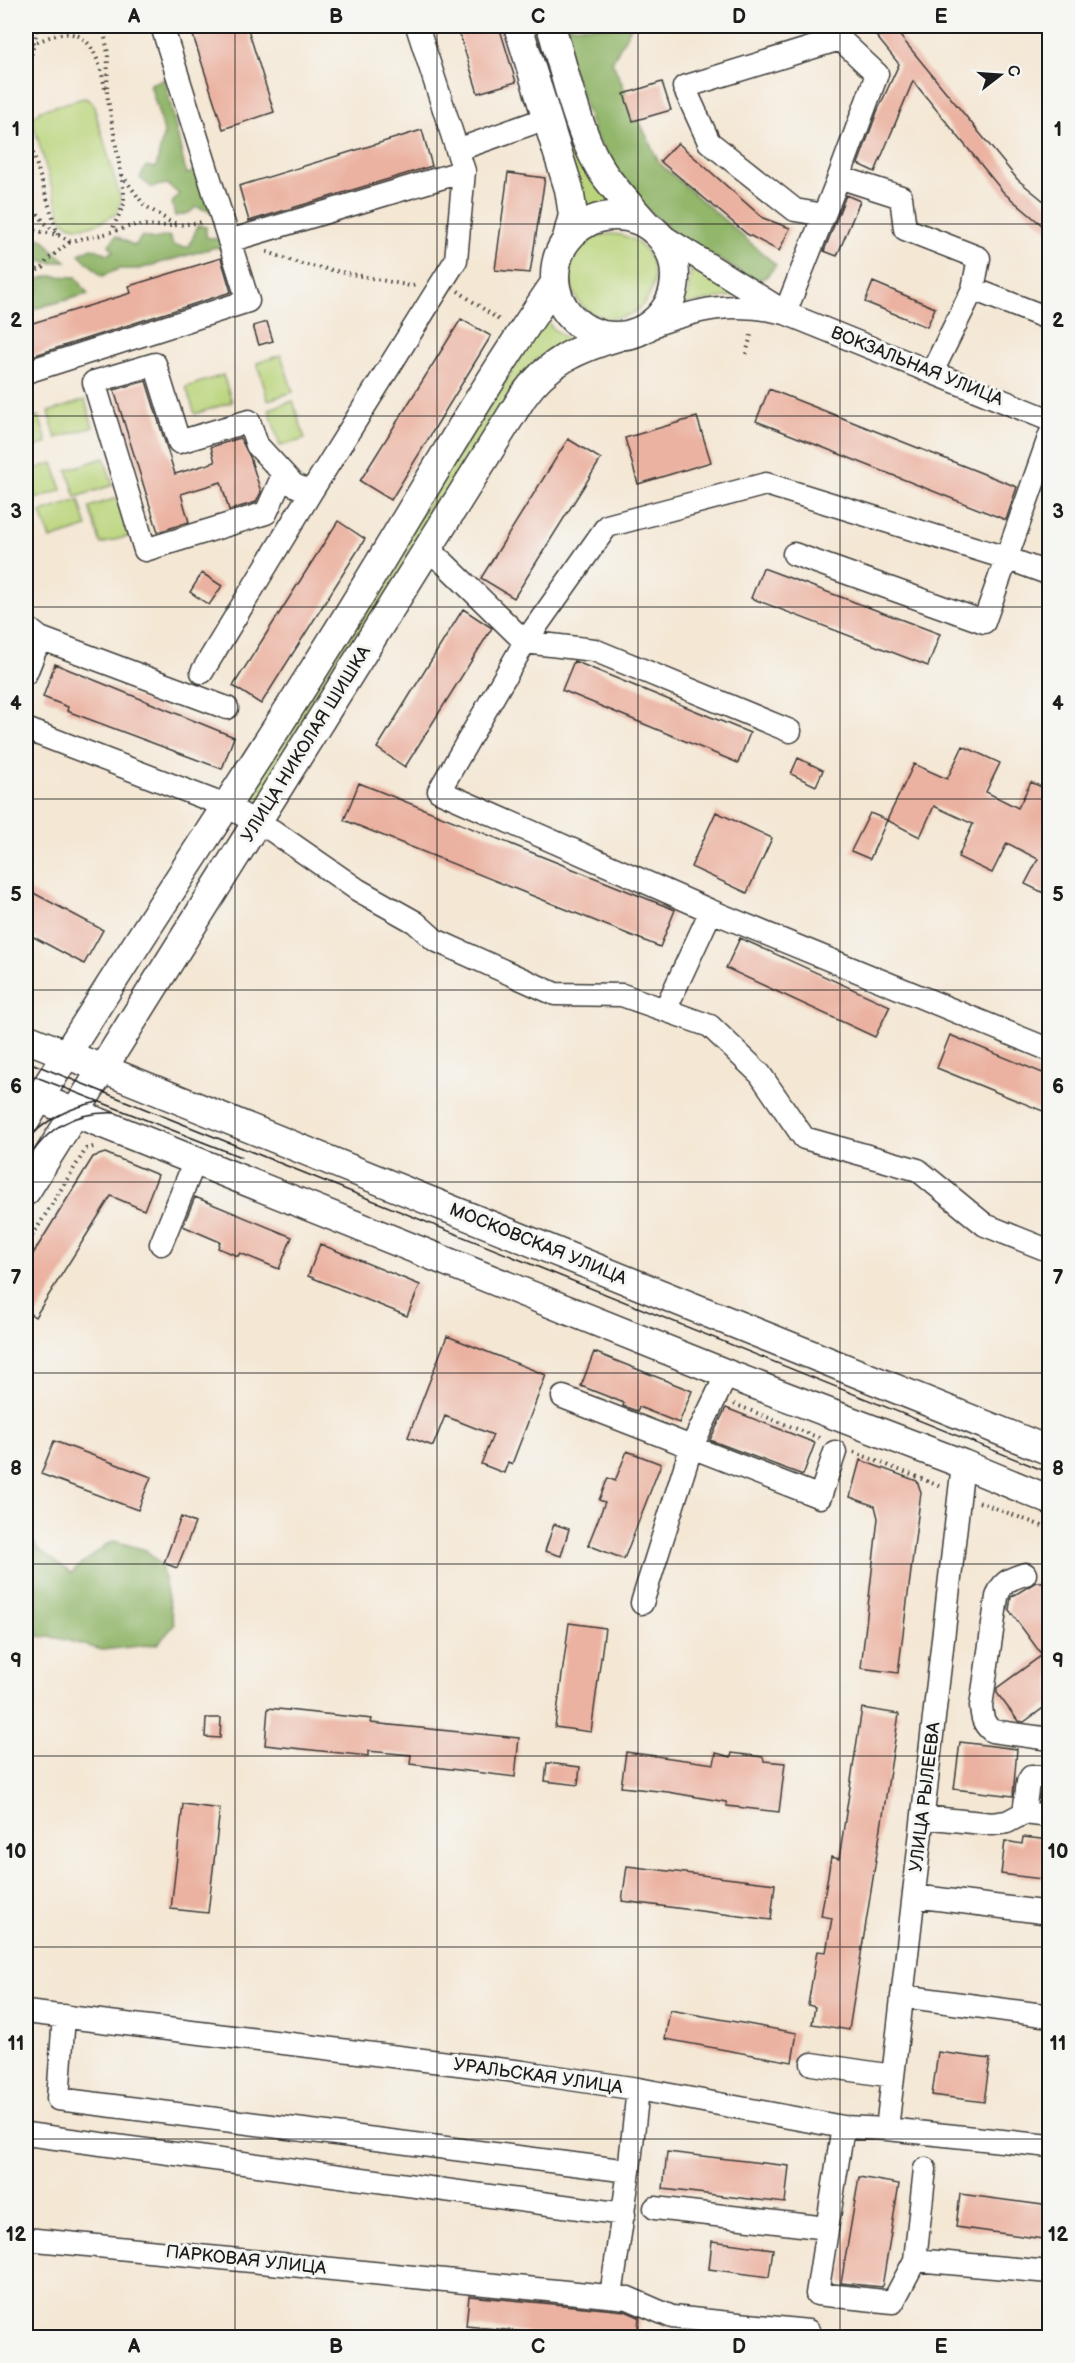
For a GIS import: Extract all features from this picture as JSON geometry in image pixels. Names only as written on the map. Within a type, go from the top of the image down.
[{"type":"main road","points":[[518,26],[572,204],[573,215],[567,238],[556,262],[555,283],[559,299],[569,315],[584,328],[601,335],[620,336],[634,333],[648,327],[661,315],[670,300],[675,283],[675,266],[670,249],[652,229],[629,216],[603,216],[579,226],[567,238]]},
{"type":"main road","name":"ВОКЗАЛЬНАЯ УЛИЦА","points":[[551,26],[584,133],[599,165],[606,177],[652,229]]},
{"type":"main road","name":"УЛИЦА НИКОЛАЯ ШИШКА","points":[[30,1104],[66,1054],[324,654],[515,341],[555,283]]},
{"type":"main road","name":"УЛИЦА НИКОЛАЯ ШИШКА","points":[[26,1191],[533,382],[562,358],[598,342],[620,336]]},
{"type":"main road","name":"МОСКОВСКАЯ УЛИЦА","points":[[26,1038],[1050,1451]]},
{"type":"main road","points":[[30,1104],[74,1113],[195,1161],[722,1385],[963,1464],[1050,1500]]},
{"type":"street","points":[[26,372],[248,301],[231,235],[162,26]]},
{"type":"street","points":[[202,672],[310,492],[456,260],[460,160],[417,26]]},
{"type":"street","points":[[785,313],[824,215],[839,177],[877,74],[840,39],[684,87],[709,141],[795,210],[824,215]]},
{"type":"street","points":[[231,235],[460,160],[547,118]]},
{"type":"street","points":[[839,177],[901,197],[905,230],[979,258],[973,289],[932,372]]},
{"type":"street","name":"ВОКЗАЛЬНАЯ УЛИЦА","points":[[652,229],[785,313]]},
{"type":"street","points":[[973,289],[1050,319]]},
{"type":"street","name":"ВОКЗАЛЬНАЯ УЛИЦА","points":[[648,327],[691,312],[719,307],[763,307],[785,313],[1050,420]]},
{"type":"street","points":[[283,475],[266,513],[145,550],[94,382],[155,364],[179,442],[249,421],[257,445],[294,485],[310,492]]},
{"type":"street","points":[[794,554],[984,622],[1050,435]]},
{"type":"street","points":[[1050,574],[1006,558],[766,484],[607,526],[525,642],[439,791],[711,911],[1050,1050]]},
{"type":"street","points":[[427,551],[443,562],[525,642],[594,650],[790,731]]},
{"type":"street","points":[[26,673],[33,633],[227,708]]},
{"type":"street","points":[[26,729],[226,807],[258,822],[358,890],[415,922],[435,940],[555,994],[622,995],[710,1026],[760,1074],[804,1138],[918,1170],[985,1225],[1050,1251]]},
{"type":"street","points":[[665,1010],[711,911]]},
{"type":"street","points":[[161,1244],[195,1161]]},
{"type":"street","points":[[642,1603],[691,1448],[722,1385]]},
{"type":"street","points":[[563,1396],[820,1497],[837,1448]]},
{"type":"street","name":"УЛИЦА РЫЛЕЕВА","points":[[887,2129],[963,1464]]},
{"type":"street","points":[[1025,1574],[1000,1586],[981,1706],[982,1716],[985,1725],[992,1731],[1050,1739]]},
{"type":"street","points":[[1024,1814],[1028,1782],[1031,1777],[1050,1778]]},
{"type":"street","points":[[922,1817],[992,1824],[1007,1822],[1024,1814],[1050,1816]]},
{"type":"street","points":[[914,1896],[1050,1913]]},
{"type":"street","points":[[902,1996],[1050,2016]]},
{"type":"street","name":"УРАЛЬСКАЯ УЛИЦА","points":[[26,2012],[523,2072],[638,2089],[843,2127],[887,2129],[1050,2146]]},
{"type":"street","points":[[64,2016],[58,2098],[629,2170]]},
{"type":"street","points":[[812,2064],[893,2076]]},
{"type":"street","points":[[611,2296],[624,2214],[638,2089]]},
{"type":"street","points":[[843,2127],[817,2294],[893,2302],[915,2260],[925,2169]]},
{"type":"street","points":[[26,2134],[624,2214]]},
{"type":"street","points":[[655,2208],[827,2228]]},
{"type":"street","name":"ПАРКОВАЯ УЛИЦА","points":[[26,2239],[628,2298],[672,2317],[808,2331],[813,2337]]},
{"type":"street","points":[[915,2260],[1050,2272]]},
{"type":"path","points":[[26,38],[42,26]]},
{"type":"path","points":[[103,26],[108,62],[106,94]]},
{"type":"path","points":[[26,78],[37,30]]},
{"type":"path","points":[[26,46],[62,34],[73,33],[85,41],[99,65],[124,204],[111,231]]},
{"type":"path","points":[[26,130],[58,235]]},
{"type":"path","points":[[120,173],[144,205],[169,221],[182,225]]},
{"type":"path","points":[[26,193],[34,209],[58,235]]},
{"type":"path","points":[[26,274],[43,268],[47,260],[70,241],[135,225],[182,225],[201,220],[257,248],[302,264],[411,286],[442,283],[461,293],[499,320]]},
{"type":"path","points":[[26,229],[58,235],[70,241]]},
{"type":"path","points":[[746,354],[751,335]]},
{"type":"path","points":[[26,1246],[86,1149],[100,1144]]},
{"type":"path","points":[[722,1385],[837,1448],[1050,1529]]},
{"type":"green space","points":[[524,26],[544,26],[618,208],[582,216]]},
{"type":"green space","points":[[558,26],[631,27],[612,62],[659,163],[776,265],[766,277],[755,281],[671,231],[634,197],[595,136]]},
{"type":"green space","points":[[165,79],[185,169],[187,174],[203,169],[216,213],[196,207],[189,213],[175,216],[172,203],[179,194],[167,184],[151,187],[140,178],[146,166],[156,168],[164,132],[150,84]]},
{"type":"green space","points":[[84,98],[93,104],[121,200],[117,213],[104,221],[80,227],[66,223],[61,218],[33,117],[41,110]]},
{"type":"green space","points":[[198,225],[206,227],[206,237],[221,240],[229,252],[216,247],[139,269],[119,269],[102,276],[79,254],[92,248],[108,254],[114,251],[109,245],[116,236],[135,246],[142,236],[153,239],[169,236],[174,246],[189,247]]},
{"type":"green space","points":[[26,233],[46,241],[51,249],[66,261],[53,263],[26,259]]},
{"type":"green space","points":[[612,234],[628,237],[642,246],[651,260],[654,276],[651,292],[642,306],[628,315],[612,318],[596,315],[582,306],[573,292],[570,276],[573,260],[582,246],[596,237]]},
{"type":"green space","points":[[691,269],[737,295],[679,306],[688,293]]},
{"type":"green space","points":[[49,276],[76,277],[88,294],[26,311],[26,283]]},
{"type":"green space","points":[[546,317],[552,328],[569,340],[555,351],[537,359],[521,378],[260,805],[243,795]]},
{"type":"green space","points":[[281,355],[293,392],[268,400],[257,363]]},
{"type":"green space","points":[[223,375],[232,402],[195,414],[186,387]]},
{"type":"green space","points":[[85,400],[93,427],[56,438],[48,412]]},
{"type":"green space","points":[[293,401],[305,439],[280,446],[269,409]]},
{"type":"green space","points":[[39,416],[47,443],[26,450],[26,420]]},
{"type":"green space","points":[[104,458],[113,485],[76,497],[67,470]]},
{"type":"green space","points":[[53,463],[62,490],[26,502],[26,472]]},
{"type":"green space","points":[[117,498],[129,536],[101,544],[89,507]]},
{"type":"green space","points":[[79,500],[87,527],[50,539],[41,512]]},
{"type":"green space","points":[[26,1529],[37,1548],[71,1573],[114,1541],[146,1550],[161,1565],[174,1625],[158,1644],[102,1650],[58,1638],[26,1635]]},
{"type":"building","points":[[190,26],[247,26],[274,112],[223,129]]},
{"type":"building","points":[[457,26],[499,26],[516,82],[478,93]]},
{"type":"building","points":[[868,26],[892,26],[1018,180],[1050,206],[1050,232],[1004,193],[913,81],[875,172],[858,164],[877,112],[899,64]]},
{"type":"building","points":[[662,82],[671,110],[633,121],[624,94]]},
{"type":"building","points":[[422,130],[432,166],[249,221],[239,186]]},
{"type":"building","points":[[678,143],[763,218],[790,228],[779,251],[747,234],[660,161]]},
{"type":"building","points":[[508,173],[545,178],[530,273],[495,270]]},
{"type":"building","points":[[846,195],[860,201],[837,256],[824,251]]},
{"type":"building","points":[[221,258],[231,292],[26,358],[26,325],[131,293],[129,286]]},
{"type":"building","points":[[873,282],[935,308],[927,327],[865,302]]},
{"type":"building","points":[[461,319],[491,336],[391,500],[360,481]]},
{"type":"building","points":[[267,322],[273,341],[259,345],[253,326]]},
{"type":"building","points":[[146,381],[175,474],[215,462],[211,447],[240,438],[250,457],[261,492],[256,502],[229,510],[221,482],[181,494],[189,522],[158,532],[114,390]]},
{"type":"building","points":[[769,389],[1017,487],[1006,520],[756,421]]},
{"type":"building","points":[[697,417],[711,462],[638,484],[625,438]]},
{"type":"building","points":[[568,439],[601,459],[514,598],[481,578]]},
{"type":"building","points":[[338,521],[365,539],[261,704],[233,686]]},
{"type":"building","points":[[763,568],[940,634],[928,666],[751,598]]},
{"type":"building","points":[[202,573],[222,586],[209,605],[190,592]]},
{"type":"building","points":[[463,609],[492,628],[405,767],[377,748]]},
{"type":"building","points":[[574,661],[750,733],[738,763],[562,690]]},
{"type":"building","points":[[55,664],[234,737],[222,769],[67,711],[68,707],[43,697]]},
{"type":"building","points":[[963,746],[1000,763],[986,792],[1018,808],[1031,782],[1050,791],[1050,896],[1025,884],[1038,859],[1007,843],[992,873],[958,857],[973,824],[934,806],[920,837],[887,820],[914,764],[947,779]]},
{"type":"building","points":[[798,758],[823,770],[816,786],[791,774]]},
{"type":"building","points":[[359,783],[675,910],[660,947],[344,820]]},
{"type":"building","points":[[716,812],[772,838],[747,893],[691,867]]},
{"type":"building","points":[[870,813],[887,820],[870,859],[851,851]]},
{"type":"building","points":[[26,889],[103,930],[84,964],[26,933]]},
{"type":"building","points":[[740,938],[890,1006],[875,1037],[726,968]]},
{"type":"building","points":[[950,1035],[1050,1076],[1050,1114],[937,1068]]},
{"type":"building","points":[[105,1153],[158,1175],[144,1210],[111,1196],[35,1317],[26,1311],[26,1265],[93,1157]]},
{"type":"building","points":[[195,1197],[292,1237],[279,1269],[240,1253],[238,1256],[218,1248],[220,1242],[183,1226]]},
{"type":"building","points":[[320,1244],[420,1285],[407,1316],[308,1276]]},
{"type":"building","points":[[447,1336],[546,1375],[512,1464],[508,1462],[504,1473],[481,1464],[493,1435],[445,1416],[433,1446],[408,1437]]},
{"type":"building","points":[[594,1352],[692,1391],[679,1423],[639,1407],[637,1411],[623,1406],[624,1403],[581,1386]]},
{"type":"building","points":[[726,1408],[815,1443],[803,1475],[710,1440]]},
{"type":"building","points":[[54,1441],[151,1477],[138,1510],[41,1474]]},
{"type":"building","points":[[627,1451],[661,1464],[624,1559],[588,1545],[605,1502],[599,1500],[608,1478],[615,1481]]},
{"type":"building","points":[[860,1460],[917,1481],[921,1492],[898,1673],[861,1668],[878,1518],[875,1506],[850,1497]]},
{"type":"building","points":[[181,1517],[195,1523],[177,1568],[164,1563]]},
{"type":"building","points":[[554,1524],[569,1529],[561,1556],[545,1551]]},
{"type":"building","points":[[1036,1582],[1044,1582],[1050,1590],[1050,1703],[1024,1722],[1018,1721],[997,1693],[997,1688],[1042,1655],[1009,1610],[1011,1597]]},
{"type":"building","points":[[569,1623],[605,1628],[591,1732],[555,1727]]},
{"type":"building","points":[[268,1708],[372,1719],[371,1723],[519,1738],[515,1777],[410,1764],[411,1755],[368,1751],[368,1756],[265,1745]]},
{"type":"building","points":[[862,1708],[899,1714],[849,2030],[812,2024],[815,2007],[808,2005],[817,1951],[826,1952],[832,1918],[821,1916],[831,1857],[839,1859]]},
{"type":"building","points":[[206,1718],[221,1718],[220,1738],[205,1737]]},
{"type":"building","points":[[960,1742],[1017,1749],[1013,1796],[954,1789]]},
{"type":"building","points":[[626,1752],[714,1764],[716,1753],[731,1757],[732,1753],[763,1757],[764,1761],[785,1763],[779,1812],[727,1806],[726,1802],[668,1792],[621,1787]]},
{"type":"building","points":[[547,1763],[580,1767],[578,1785],[545,1781]]},
{"type":"building","points":[[1041,1791],[1050,1791],[1050,1800],[1039,1799]]},
{"type":"building","points":[[183,1804],[220,1809],[208,1913],[171,1909]]},
{"type":"building","points":[[1023,1837],[1050,1840],[1050,1880],[1001,1874],[1005,1841],[1022,1844]]},
{"type":"building","points":[[627,1866],[775,1884],[771,1920],[622,1901]]},
{"type":"building","points":[[670,2010],[797,2033],[792,2062],[665,2039]]},
{"type":"building","points":[[938,2052],[990,2059],[984,2102],[932,2095]]},
{"type":"building","points":[[667,2152],[789,2166],[785,2203],[663,2189]]},
{"type":"building","points":[[859,2177],[899,2184],[882,2287],[841,2283]]},
{"type":"building","points":[[960,2194],[1050,2206],[1050,2240],[956,2227]]},
{"type":"building","points":[[712,2241],[773,2249],[769,2277],[709,2269]]},
{"type":"building","points":[[469,2296],[625,2311],[639,2317],[637,2337],[576,2337],[466,2326]]},
{"type":"tram line","points":[[26,1061],[1050,1473]]},
{"type":"tram line","points":[[26,1073],[241,1157]]},
{"type":"tram line","points":[[26,1143],[49,1121],[78,1107],[98,1102]]},
{"type":"tram line","points":[[26,1163],[43,1140],[63,1124],[87,1115],[116,1113]]}]
